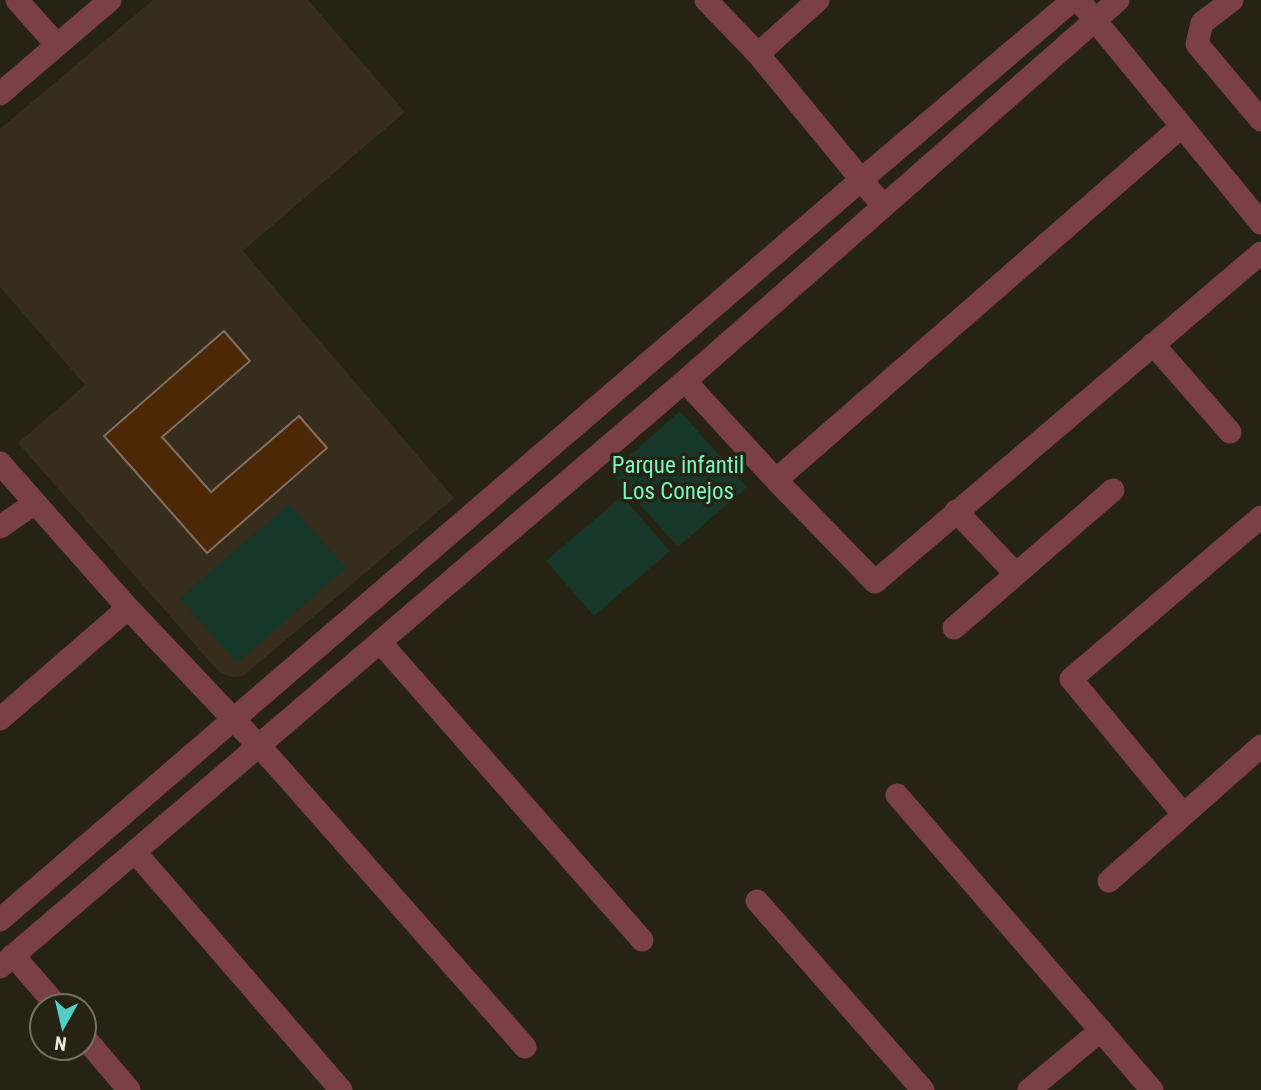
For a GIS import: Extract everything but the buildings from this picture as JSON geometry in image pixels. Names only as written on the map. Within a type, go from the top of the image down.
[{"type":"street","points":[[17,0],[57,45]]},
{"type":"street","points":[[0,94],[110,0]]},
{"type":"street","points":[[706,0],[758,54],[883,206]]},
{"type":"street","points":[[758,54],[818,0]]},
{"type":"street","points":[[0,920],[1073,0]]},
{"type":"street","points":[[1079,0],[1261,223]]},
{"type":"street","points":[[41,992],[7,961],[685,381],[1118,0]]},
{"type":"street","points":[[1232,0],[1202,23],[1197,44],[1261,120]]},
{"type":"street","points":[[776,480],[1181,127]]},
{"type":"street","points":[[685,381],[875,582],[1261,253]]},
{"type":"street","points":[[1153,344],[1230,432]]},
{"type":"street","points":[[0,464],[128,608],[259,746],[525,1047]]},
{"type":"street","points":[[954,628],[1113,490]]},
{"type":"street","points":[[0,527],[35,503]]},
{"type":"street","points":[[956,511],[1016,575]]},
{"type":"street","points":[[1183,814],[1071,679],[1261,517]]},
{"type":"street","points":[[0,719],[128,608]]},
{"type":"street","points":[[380,642],[642,940]]},
{"type":"street","points":[[1109,881],[1261,746]]},
{"type":"street","points":[[897,794],[1152,1090]]},
{"type":"street","points":[[135,852],[341,1090]]},
{"type":"street","points":[[757,901],[923,1090]]},
{"type":"street","points":[[1029,1090],[1101,1030]]},
{"type":"street","points":[[98,1053],[129,1090]]},
{"type":"shaded area","points":[[153,0],[308,0],[405,112],[243,251],[454,498],[243,676],[231,677],[219,672],[18,443],[85,385],[0,287],[0,129]]},
{"type":"green space","name":"Parque infantil Los Conejos","points":[[680,411],[747,487],[678,547],[611,472]]},
{"type":"green space","points":[[622,496],[670,551],[594,616],[546,561]]},
{"type":"green space","points":[[289,504],[346,568],[237,663],[180,598]]}]
